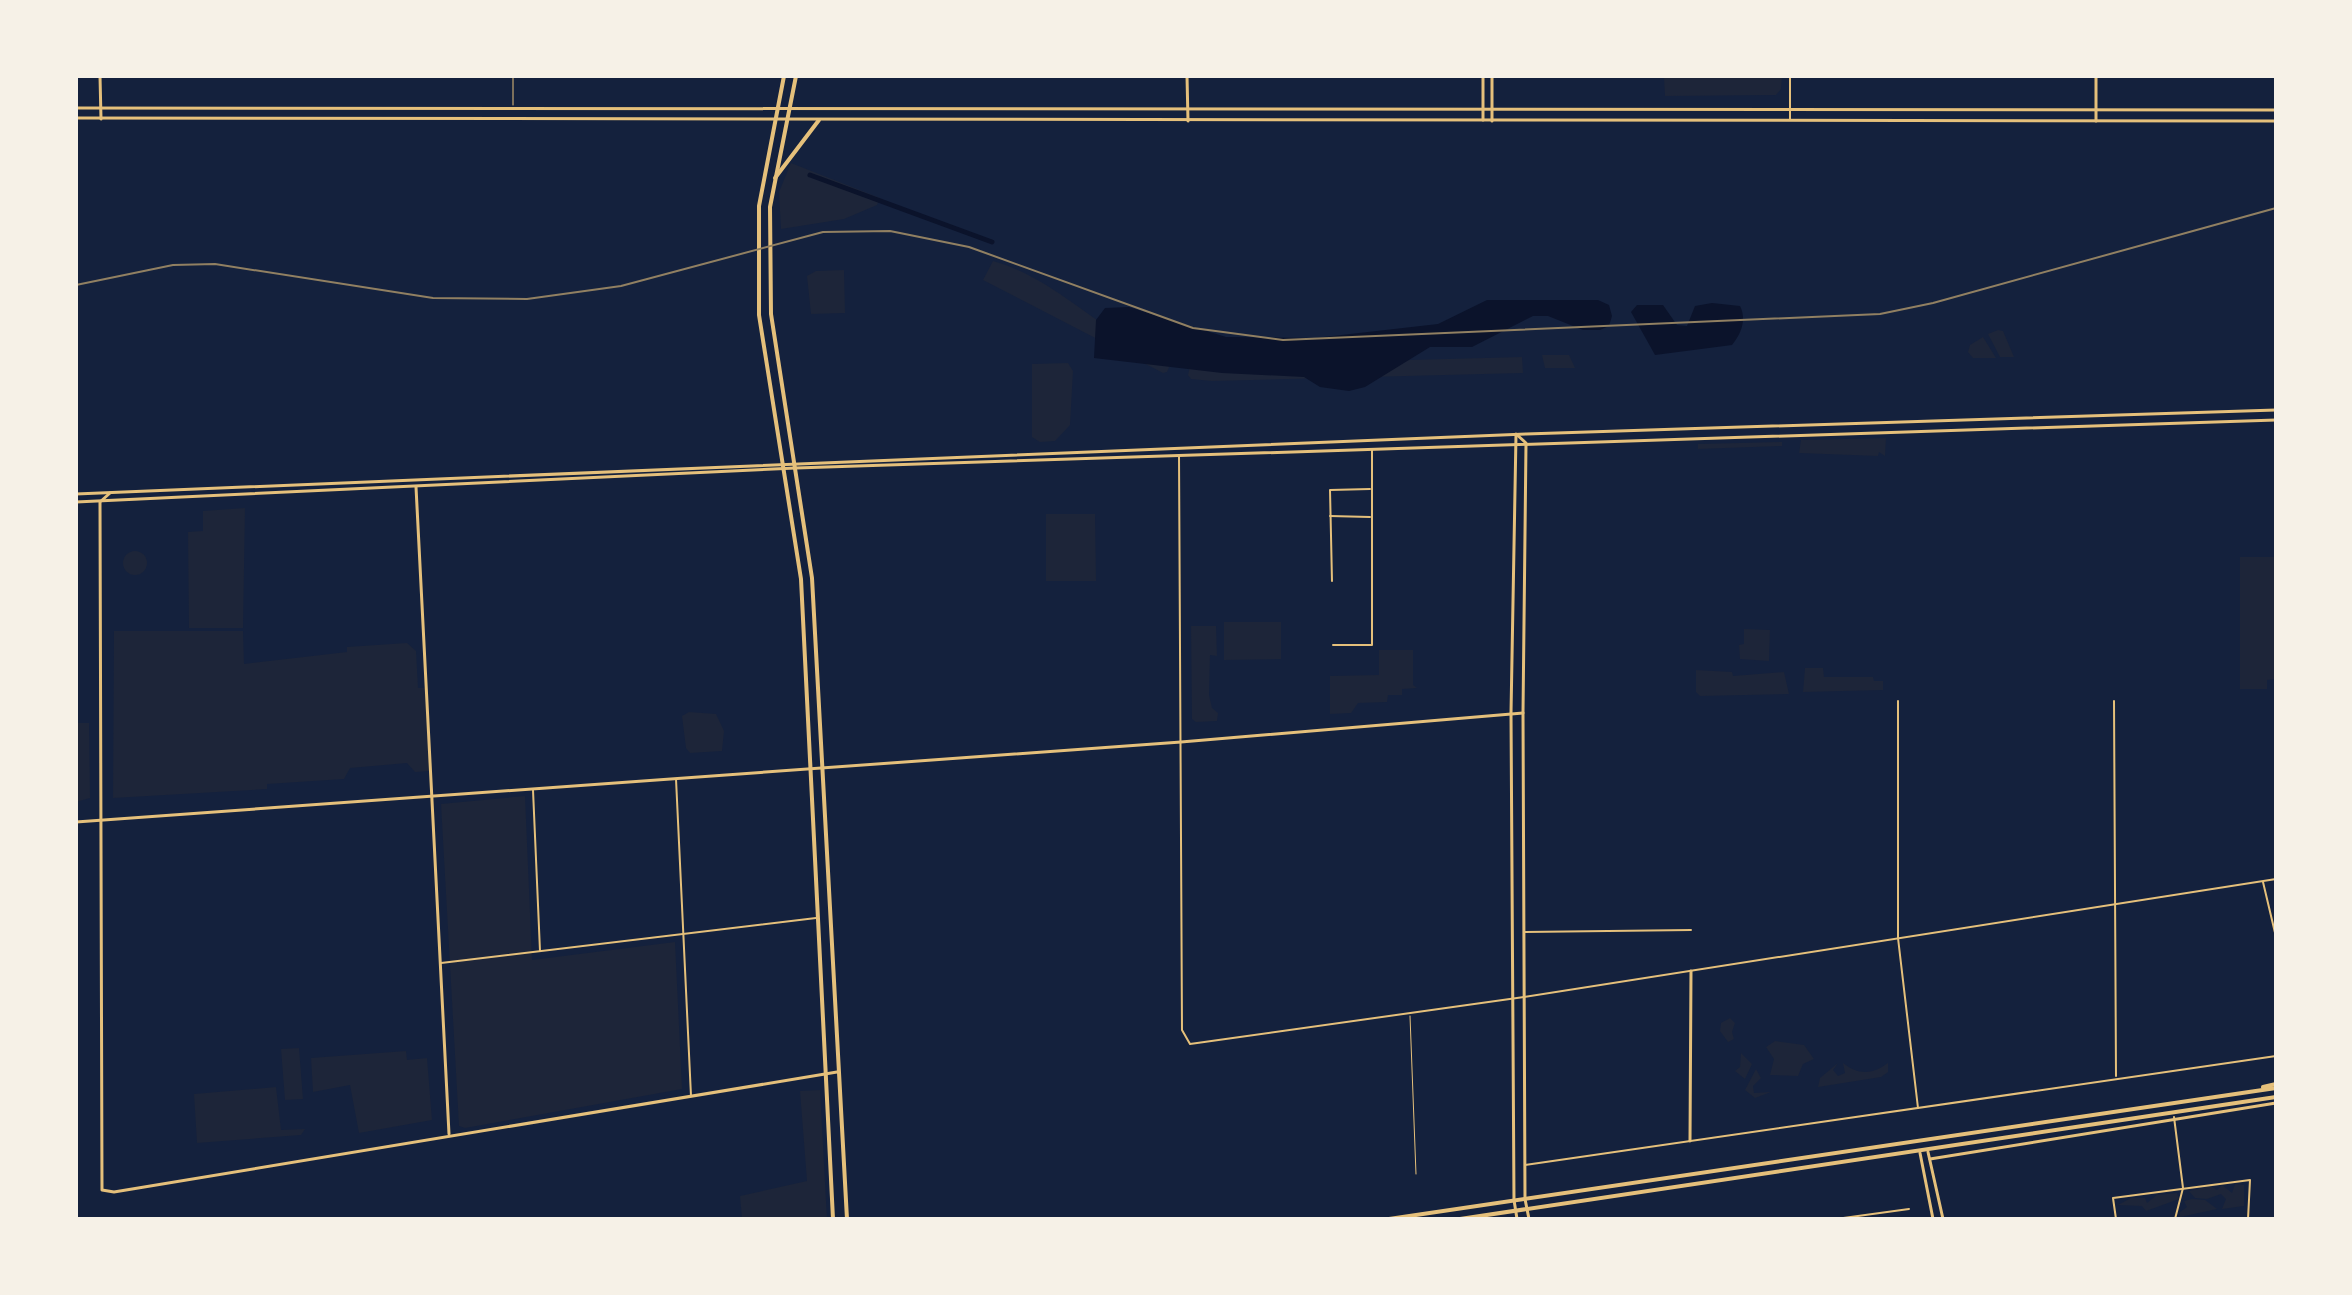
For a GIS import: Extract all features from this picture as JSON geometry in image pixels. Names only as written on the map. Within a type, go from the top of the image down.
[{"type":"main road","points":[[784,76],[759,206],[758,290],[762,345],[801,579],[833,1219]]},
{"type":"main road","points":[[796,76],[774,180],[771,314],[812,578],[847,1219]]},
{"type":"main road","points":[[774,180],[819,120]]},
{"type":"main road","points":[[1389,1219],[2276,1086]]},
{"type":"main road","points":[[1460,1219],[2276,1100]]},
{"type":"street","points":[[100,76],[101,119]]},
{"type":"street","points":[[1187,76],[1188,121]]},
{"type":"street","points":[[1483,76],[1483,121]]},
{"type":"street","points":[[1492,76],[1492,121]]},
{"type":"street","points":[[1790,76],[1790,121]]},
{"type":"street","points":[[2096,76],[2096,121]]},
{"type":"street","points":[[76,108],[513,110],[790,107],[2096,113],[2276,110]]},
{"type":"street","points":[[76,118],[2276,121]]},
{"type":"street","points":[[76,502],[1516,434],[2276,410]]},
{"type":"street","points":[[796,466],[2276,420]]},
{"type":"street","points":[[1516,434],[1526,443],[1524,997],[1525,1199],[1529,1219]]},
{"type":"street","points":[[1516,434],[1511,713],[1514,1200],[1517,1219]]},
{"type":"street","points":[[1333,645],[1372,645],[1372,448]]},
{"type":"street","points":[[1179,454],[1182,1030],[1190,1044],[1524,997],[2276,879]]},
{"type":"street","points":[[76,494],[784,467]]},
{"type":"street","points":[[416,487],[449,1135]]},
{"type":"street","points":[[1332,581],[1330,490],[1372,489]]},
{"type":"street","points":[[110,493],[100,502],[102,1190],[114,1192],[223,1175],[837,1072]]},
{"type":"street","points":[[1330,516],[1372,517]]},
{"type":"street","points":[[1898,701],[1898,938],[1918,1109]]},
{"type":"street","points":[[2114,701],[2116,1079]]},
{"type":"street","points":[[76,822],[1181,742],[1523,713]]},
{"type":"street","points":[[676,778],[691,1097]]},
{"type":"street","points":[[533,789],[540,952]]},
{"type":"street","points":[[2263,881],[2276,937]]},
{"type":"street","points":[[440,963],[817,918]]},
{"type":"street","points":[[1524,932],[1691,930]]},
{"type":"street","points":[[1690,1141],[1691,971]]},
{"type":"street","points":[[1525,1165],[2276,1056]]},
{"type":"street","points":[[1930,1159],[2276,1100]]},
{"type":"street","points":[[2174,1117],[2183,1188],[2175,1219]]},
{"type":"street","points":[[1928,1152],[1943,1219]]},
{"type":"street","points":[[1920,1153],[1933,1219]]},
{"type":"street","points":[[2116,1219],[2113,1198],[2250,1180],[2248,1219]]},
{"type":"street","points":[[1836,1219],[1909,1209]]},
{"type":"lane","points":[[513,76],[513,120]]},
{"type":"lane","points":[[1410,1013],[1416,1174]]},
{"type":"shaded area","points":[[1782,76],[1781,89],[1776,95],[1665,96],[1664,78]]},
{"type":"shaded area","points":[[791,163],[880,198],[877,205],[844,219],[781,229],[779,192]]},
{"type":"shaded area","points":[[993,261],[1048,286],[1132,343],[1173,358],[1167,372],[1163,373],[983,280]]},
{"type":"shaded area","points":[[844,270],[845,313],[811,314],[807,276],[816,271]]},
{"type":"shaded area","points":[[1487,300],[1598,300],[1609,305],[1612,316],[1609,326],[1600,330],[1583,330],[1548,316],[1533,316],[1472,347],[1430,347],[1365,387],[1349,391],[1320,387],[1304,377],[1222,373],[1094,358],[1096,320],[1105,308],[1129,307],[1226,337],[1315,338],[1438,324]]},
{"type":"shaded area","points":[[1712,303],[1740,306],[1742,327],[1732,345],[1655,355],[1631,312],[1637,305],[1663,305],[1677,325],[1687,326],[1695,306]]},
{"type":"shaded area","points":[[2003,331],[2014,357],[2000,357],[1988,334]]},
{"type":"shaded area","points":[[1983,337],[1996,358],[1973,358],[1968,352],[1970,345]]},
{"type":"shaded area","points":[[1542,355],[1569,355],[1575,368],[1545,368]]},
{"type":"shaded area","points":[[1522,357],[1523,373],[1212,381],[1191,379],[1188,375],[1190,366]]},
{"type":"shaded area","points":[[1068,363],[1073,371],[1070,425],[1055,441],[1040,442],[1032,437],[1032,364]]},
{"type":"shaded area","points":[[1886,438],[1885,456],[1879,452],[1878,456],[1799,453],[1801,440]]},
{"type":"shaded area","points":[[1782,442],[1782,446],[1698,449],[1698,444]]},
{"type":"shaded area","points":[[245,508],[243,628],[189,628],[188,532],[203,531],[203,511]]},
{"type":"shaded area","points":[[1046,514],[1095,514],[1096,581],[1046,581]]},
{"type":"shaded area","points":[[135,551],[146,558],[147,563],[140,574],[135,575],[124,568],[123,563],[130,552]]},
{"type":"shaded area","points":[[2240,557],[2276,557],[2276,679],[2267,680],[2267,689],[2240,689]]},
{"type":"shaded area","points":[[1224,622],[1281,622],[1281,659],[1224,660]]},
{"type":"shaded area","points":[[1191,626],[1216,626],[1217,656],[1210,655],[1209,695],[1212,708],[1218,713],[1217,721],[1196,722],[1192,719]]},
{"type":"shaded area","points":[[1744,629],[1770,630],[1769,661],[1740,659],[1739,645],[1744,644]]},
{"type":"shaded area","points":[[114,631],[243,631],[244,664],[347,652],[347,647],[407,643],[416,651],[418,688],[425,688],[430,771],[415,772],[407,763],[350,768],[344,779],[267,784],[267,789],[113,798]]},
{"type":"shaded area","points":[[1379,650],[1413,650],[1413,685],[1417,688],[1402,689],[1402,695],[1388,695],[1387,702],[1358,703],[1351,713],[1330,714],[1330,676],[1379,675]]},
{"type":"shaded area","points":[[1805,668],[1823,668],[1824,677],[1873,677],[1874,681],[1883,681],[1883,690],[1803,692]]},
{"type":"shaded area","points":[[1696,670],[1732,672],[1733,676],[1784,672],[1789,694],[1700,696],[1696,692]]},
{"type":"shaded area","points":[[689,712],[716,714],[724,731],[722,751],[690,753],[686,748],[682,716]]},
{"type":"shaded area","points":[[76,723],[89,723],[90,798],[76,802]]},
{"type":"shaded area","points":[[525,796],[532,960],[675,942],[682,1089],[465,1128],[459,1126],[441,804]]},
{"type":"shaded area","points":[[1730,1018],[1735,1023],[1732,1032],[1734,1039],[1728,1042],[1720,1031],[1721,1023]]},
{"type":"shaded area","points":[[1775,1041],[1804,1045],[1814,1059],[1803,1064],[1798,1076],[1770,1075],[1774,1059],[1766,1047]]},
{"type":"shaded area","points":[[299,1048],[303,1099],[285,1100],[281,1049]]},
{"type":"shaded area","points":[[406,1051],[407,1060],[427,1058],[432,1120],[359,1133],[350,1085],[313,1092],[311,1058]]},
{"type":"shaded area","points":[[1741,1053],[1752,1064],[1745,1079],[1735,1071],[1740,1067]]},
{"type":"shaded area","points":[[1838,1063],[1833,1070],[1838,1076],[1845,1073],[1843,1063],[1865,1072],[1888,1063],[1888,1072],[1881,1077],[1818,1087],[1820,1078]]},
{"type":"shaded area","points":[[1756,1069],[1761,1078],[1753,1086],[1754,1093],[1771,1092],[1755,1098],[1745,1090]]},
{"type":"shaded area","points":[[276,1087],[281,1130],[305,1129],[301,1135],[197,1143],[194,1094]]},
{"type":"shaded area","points":[[820,1090],[827,1219],[742,1219],[740,1196],[807,1181],[800,1091]]},
{"type":"shaded area","points":[[2235,1184],[2244,1185],[2244,1206],[2222,1209],[2226,1199],[2221,1194],[2207,1199],[2195,1198],[2189,1191],[2211,1186],[2217,1190],[2222,1185],[2232,1193]]},
{"type":"shaded area","points":[[2177,1193],[2179,1199],[2146,1211],[2142,1206],[2118,1205],[2131,1198],[2145,1198],[2147,1203],[2157,1195]]},
{"type":"shaded area","points":[[2205,1200],[2217,1209],[2180,1217],[2180,1212],[2187,1207],[2184,1201]]},
{"type":"waterway","points":[[810,175],[992,242]]},
{"type":"railway","points":[[76,285],[173,265],[215,264],[433,298],[527,299],[621,286],[823,232],[890,231],[969,247],[1193,328],[1283,340],[1880,314],[1933,303],[2276,208]]}]
